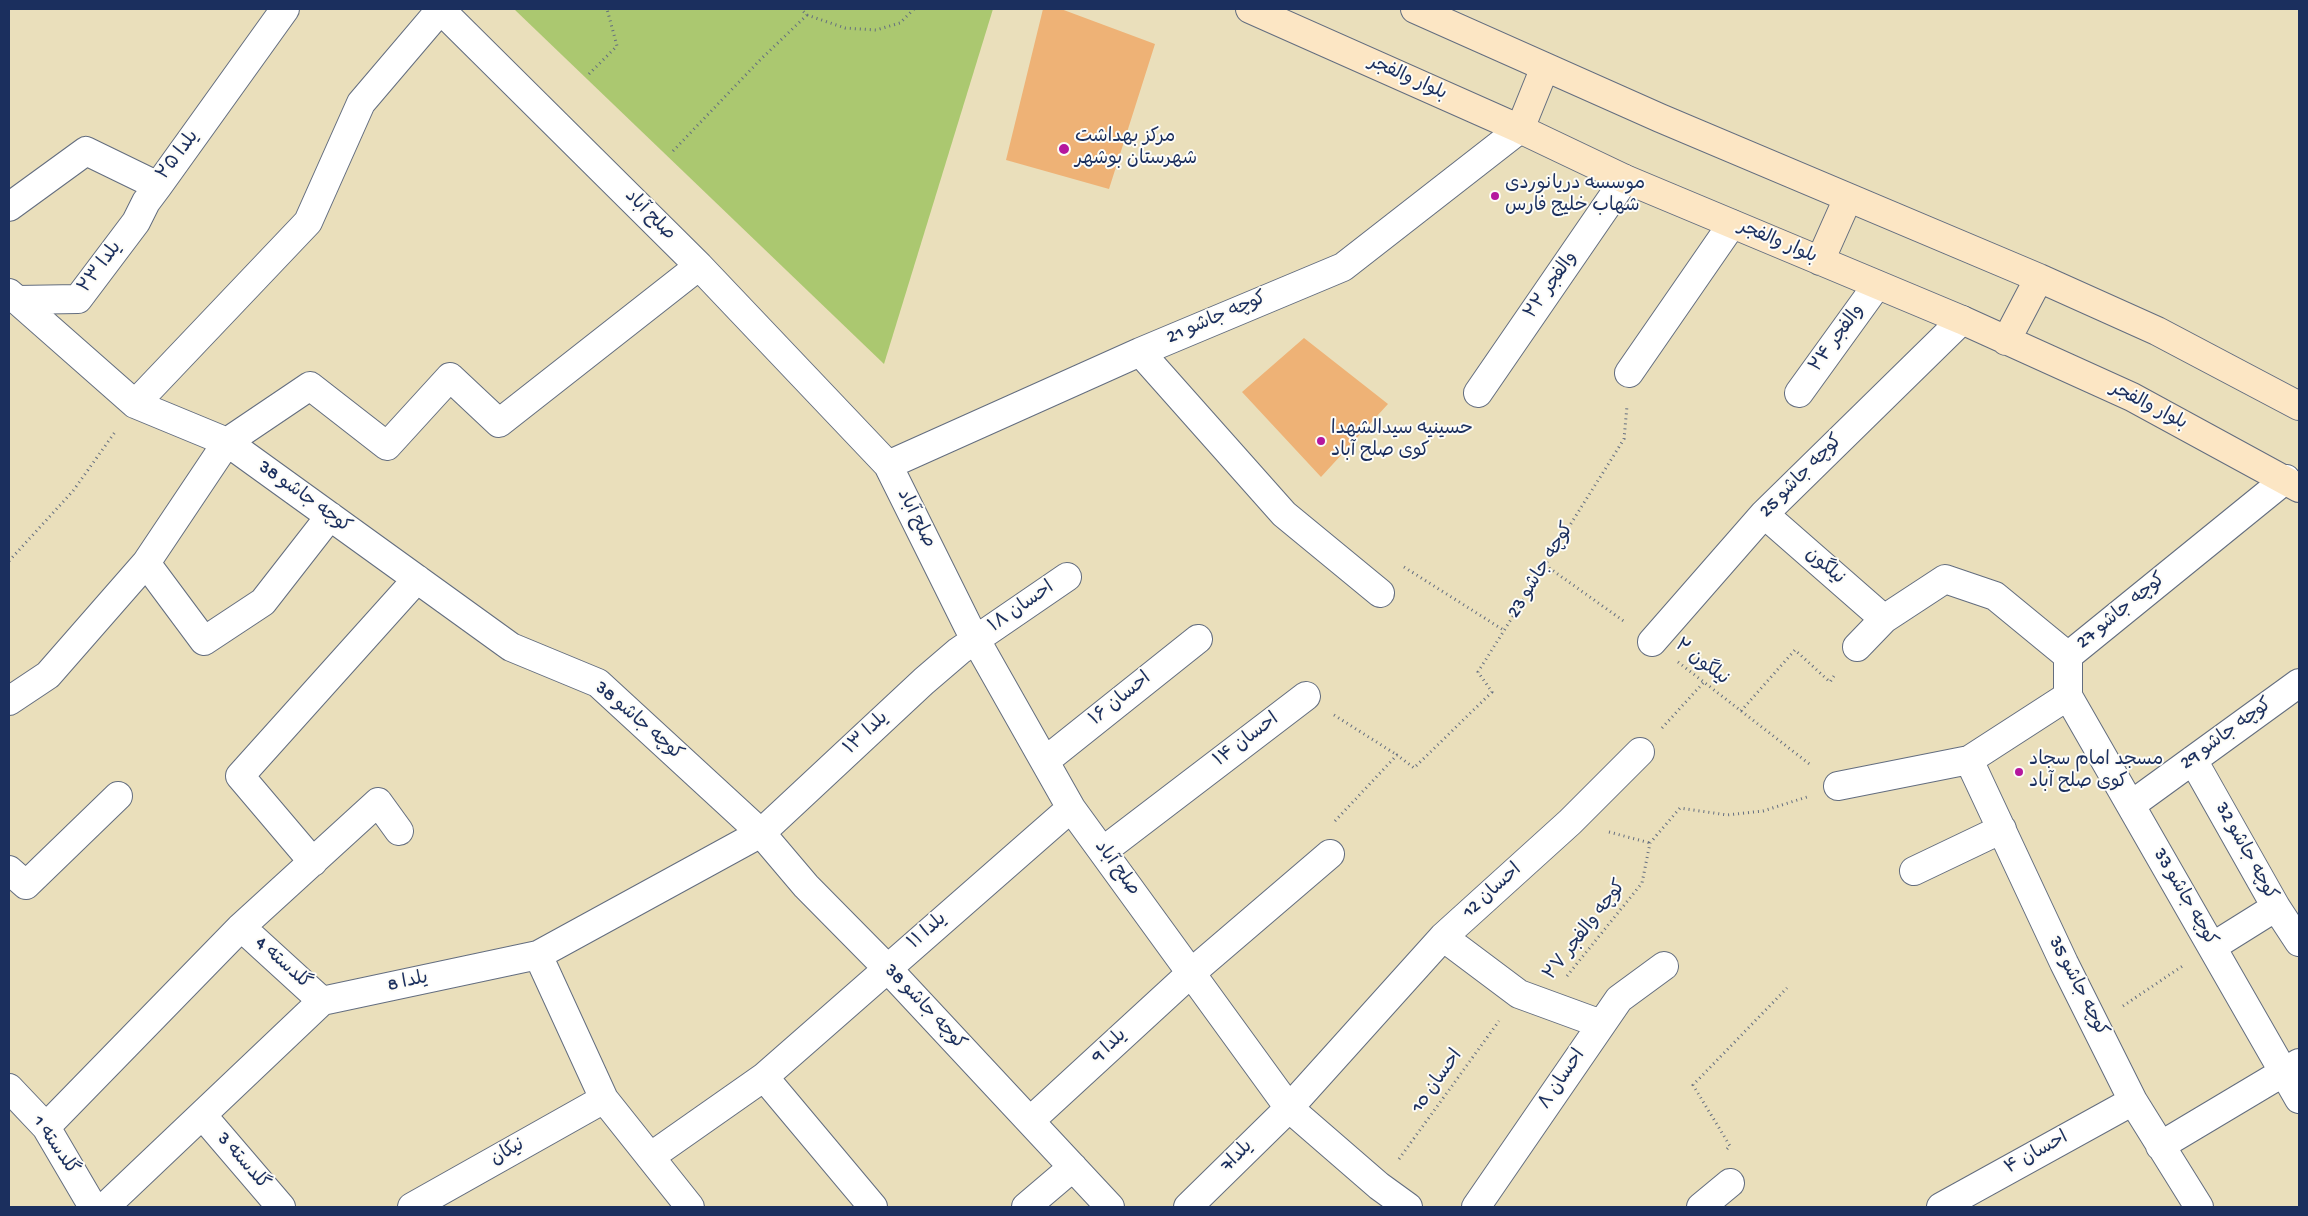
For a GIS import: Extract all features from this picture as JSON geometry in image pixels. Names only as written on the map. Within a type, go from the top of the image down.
[{"type":"street","name":"یلدا ۲۵","points":[[9,207],[86,150],[158,186],[285,9]]},
{"type":"street","points":[[135,404],[308,222],[361,104],[441,9]]},
{"type":"street","name":"صلح آباد","points":[[441,9],[699,266],[888,465],[976,640],[1071,808],[1289,1108],[1379,1186],[1408,1207]]},
{"type":"street","name":"بلوار والفجر","points":[[1250,9],[1520,129],[1626,179],[1962,320],[2132,397],[2293,484]]},
{"type":"street","points":[[1415,9],[1660,118],[2039,278],[2157,331],[2299,406]]},
{"type":"street","points":[[1520,129],[1546,67]]},
{"type":"street","name":"کوچه جاشو 21","points":[[888,465],[1140,352],[1342,267],[1520,129]]},
{"type":"street","name":"والفجر ۲۲","points":[[1478,394],[1626,179]]},
{"type":"street","name":"یلدا ۲۳","points":[[13,297],[78,299],[136,222],[146,202],[158,186]]},
{"type":"street","points":[[1820,261],[1848,198]]},
{"type":"street","points":[[1629,372],[1732,224]]},
{"type":"street","points":[[9,702],[48,675],[146,563],[227,442],[310,386],[387,446],[450,377],[499,423],[699,266]]},
{"type":"street","points":[[2006,341],[2039,278]]},
{"type":"street","name":"والفجر ۲۴","points":[[1799,393],[1876,285]]},
{"type":"street","name":"کوچه جاشو 38","points":[[13,297],[135,404],[227,442],[512,647],[598,683],[762,833],[806,886],[887,968],[1110,1207]]},
{"type":"street","name":"کوچه جاشو 25","points":[[1652,642],[1764,514],[1962,320]]},
{"type":"street","points":[[1140,352],[1284,514],[1380,593]]},
{"type":"street","name":"کوچه جاشو 27","points":[[2068,696],[2068,656],[2293,484]]},
{"type":"street","name":"نیلگون","points":[[1764,514],[1884,619]]},
{"type":"street","points":[[146,563],[204,641],[263,602],[330,516]]},
{"type":"street","name":"احسان ۱۸","points":[[976,640],[1067,577]]},
{"type":"street","points":[[313,862],[240,776],[417,579]]},
{"type":"street","points":[[1857,647],[1884,619],[1945,579],[1995,596],[2068,656]]},
{"type":"street","name":"احسان ۱۶","points":[[1045,761],[1198,639]]},
{"type":"street","name":"یلدا ۱۳","points":[[762,833],[924,681],[976,640]]},
{"type":"street","name":"کوچه جاشو 29","points":[[2131,805],[2299,683]]},
{"type":"street","name":"احسان ۱۴","points":[[1103,851],[1306,696]]},
{"type":"street","points":[[1838,786],[1969,760],[2068,696]]},
{"type":"street","name":"کوچه جاشو 33","points":[[2068,696],[2212,947],[2291,1067],[2299,1099]]},
{"type":"street","name":"احسان 12","points":[[1289,1108],[1443,937],[1570,822],[1640,752]]},
{"type":"street","name":"کوچه جاشو 35","points":[[1969,760],[2064,963],[2096,1023],[2133,1101],[2199,1207]]},
{"type":"street","name":"کوچه جاشو 32","points":[[2192,760],[2276,907],[2299,942]]},
{"type":"street","points":[[9,870],[26,885],[118,796]]},
{"type":"street","points":[[46,1127],[241,927],[378,802],[399,831]]},
{"type":"street","name":"یلدا ۱۱","points":[[650,1157],[764,1077],[1071,808]]},
{"type":"street","points":[[1914,871],[2002,829]]},
{"type":"street","name":"یلدا 8","points":[[322,1001],[538,955],[762,833]]},
{"type":"street","name":"یلدا 9","points":[[1030,1121],[1191,973],[1330,854]]},
{"type":"street","points":[[2212,947],[2276,907]]},
{"type":"street","name":"گلدسته 4","points":[[241,927],[322,1001]]},
{"type":"street","points":[[1443,937],[1519,994],[1601,1024]]},
{"type":"street","points":[[538,955],[604,1099],[690,1207]]},
{"type":"street","name":"احسان ۸","points":[[1476,1207],[1619,999],[1664,966]]},
{"type":"street","points":[[105,1207],[322,1001]]},
{"type":"street","points":[[2160,1146],[2291,1067]]},
{"type":"street","points":[[764,1077],[874,1207]]},
{"type":"street","name":"گلدسته 1","points":[[9,1088],[46,1127],[93,1207]]},
{"type":"street","name":"نیکان","points":[[412,1207],[604,1099]]},
{"type":"street","name":"احسان ۴","points":[[1947,1205],[2133,1101]]},
{"type":"street","name":"یلدا7","points":[[1188,1207],[1289,1108]]},
{"type":"street","name":"گلدسته 3","points":[[203,1116],[281,1207]]},
{"type":"street","points":[[1026,1207],[1073,1168]]},
{"type":"street","points":[[1700,1207],[1730,1183]]},
{"type":"path","points":[[589,74],[617,46],[607,9]]},
{"type":"path","points":[[801,9],[807,15],[845,28],[876,30],[900,23],[914,9]]},
{"type":"path","points":[[672,150],[807,15]]},
{"type":"path","name":"کوچه جاشو 23","points":[[1397,755],[1414,768],[1492,692],[1478,672],[1624,439],[1629,372]]},
{"type":"path","points":[[9,561],[72,491],[135,404]]},
{"type":"path","name":"نیلگون ۲","points":[[1546,565],[1652,642],[1838,786]]},
{"type":"path","points":[[1380,593],[1402,566],[1505,631]]},
{"type":"path","points":[[1741,711],[1796,650],[1830,682],[1857,647]]},
{"type":"path","points":[[1640,752],[1704,682]]},
{"type":"path","points":[[1306,696],[1397,755],[1325,832],[1330,854]]},
{"type":"path","name":"کوچه والفجر ۲۷","points":[[1546,1004],[1642,882],[1650,843],[1680,808],[1727,815],[1763,811],[1838,786]]},
{"type":"path","points":[[2096,1023],[2212,947]]},
{"type":"path","points":[[1730,1183],[1709,1164],[1730,1146],[1693,1085],[1787,988]]},
{"type":"path","name":"احسان 10","points":[[1379,1186],[1519,994]]},
{"type":"green space","points":[[514,9],[993,9],[884,364]]},
{"type":"building","points":[[1043,9],[1061,9],[1155,44],[1109,189],[1006,160]]},
{"type":"building","name":"حسینیه سیدالشهدا کوی صلح آباد","points":[[1304,338],[1388,404],[1321,477],[1242,392]]},
{"type":"place","name":"مرکز بهداشت شهرستان بوشهر","points":[[1064,149]]},
{"type":"place","name":"موسسه دریانوردی شهاب خلیج فارس","points":[[1495,196]]},
{"type":"place","name":"حسینیه سیدالشهدا کوی صلح آباد","points":[[1321,441]]},
{"type":"place","name":"مسجد امام سجاد کوی صلح آباد","points":[[2019,772]]}]
